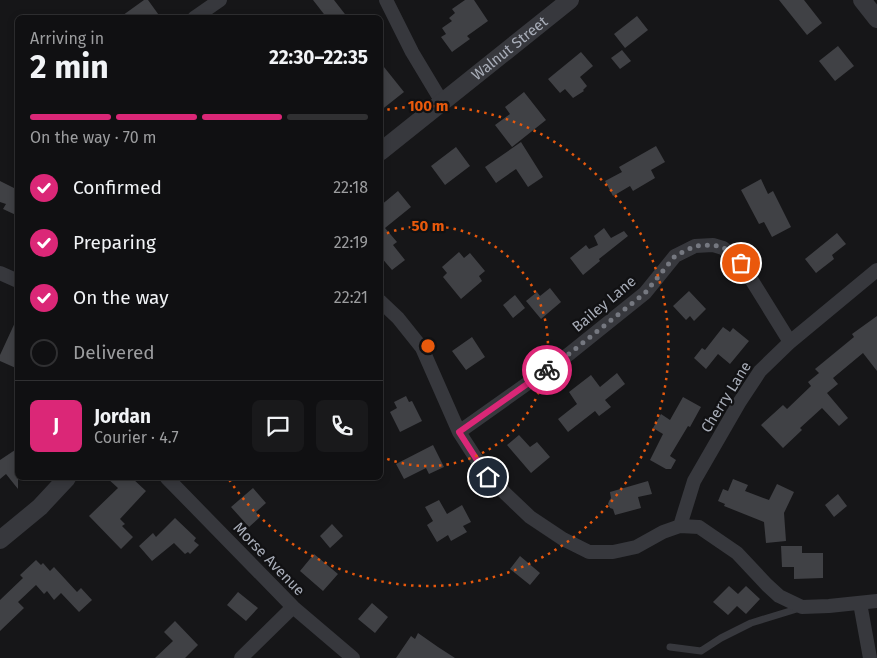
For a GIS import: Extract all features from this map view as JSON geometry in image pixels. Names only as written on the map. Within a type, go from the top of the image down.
[{"type":"street","points":[[198,15],[220,0]]},
{"type":"street","points":[[386,0],[412,52],[442,102]]},
{"type":"street","name":"Walnut Street","points":[[383,150],[570,0]]},
{"type":"street","points":[[862,0],[877,19]]},
{"type":"street","name":"Bailey Lane","points":[[459,432],[569,354],[645,293],[675,256],[695,246],[713,245],[724,248],[741,263],[790,342]]},
{"type":"street","name":"Cherry Lane","points":[[680,526],[694,481],[760,370],[790,342],[877,270]]},
{"type":"street","points":[[0,273],[15,280]]},
{"type":"street","points":[[383,304],[398,318],[422,348],[459,432],[488,477],[530,517],[563,539],[589,552],[613,552],[636,547],[663,532],[680,526],[698,527],[737,554],[779,596],[802,607],[860,604],[877,601]]},
{"type":"street","points":[[0,540],[40,507],[65,480]]},
{"type":"street","name":"Morse Avenue","points":[[169,480],[292,607],[353,658]]},
{"type":"street","points":[[860,604],[870,658]]},
{"type":"street","points":[[241,658],[292,607]]},
{"type":"lane","points":[[670,647],[701,651],[721,638],[751,623],[802,607]]},
{"type":"building","points":[[144,0],[148,0],[159,15],[123,15]]},
{"type":"building","points":[[313,0],[334,0],[346,15],[325,15]]},
{"type":"building","points":[[465,0],[474,0],[488,21],[467,36],[470,39],[452,52],[441,37],[446,34],[442,28],[452,21],[449,18],[455,13],[452,9]]},
{"type":"building","points":[[779,0],[804,0],[822,23],[807,35]]},
{"type":"building","points":[[637,16],[648,30],[625,48],[614,34]]},
{"type":"building","points":[[838,46],[854,66],[835,81],[819,61]]},
{"type":"building","points":[[622,50],[631,61],[620,69],[611,58]]},
{"type":"building","points":[[581,52],[593,66],[580,77],[587,86],[584,91],[573,98],[565,89],[560,93],[548,79]]},
{"type":"building","points":[[383,66],[404,92],[383,109]]},
{"type":"building","points":[[524,92],[546,120],[512,147],[495,125],[510,114],[505,107]]},
{"type":"building","points":[[521,142],[543,177],[528,187],[516,169],[496,183],[485,167]]},
{"type":"building","points":[[656,146],[665,162],[651,170],[655,178],[633,191],[630,186],[613,196],[605,181],[622,172],[619,167]]},
{"type":"building","points":[[456,147],[470,166],[445,185],[431,166]]},
{"type":"building","points":[[761,179],[768,194],[773,191],[791,227],[772,237],[764,222],[759,224],[741,190]]},
{"type":"building","points":[[0,181],[14,188],[15,186],[15,215],[3,209],[6,204],[0,202]]},
{"type":"building","points":[[398,191],[411,207],[385,228],[397,242],[393,245],[405,260],[392,270],[383,260],[383,204]]},
{"type":"building","points":[[604,228],[611,238],[624,231],[628,236],[599,259],[600,261],[583,275],[570,258],[586,245],[589,249],[598,245],[594,236]]},
{"type":"building","points":[[837,233],[846,244],[832,255],[834,259],[816,273],[805,259]]},
{"type":"building","points":[[459,252],[464,258],[470,253],[485,271],[479,276],[482,281],[461,299],[443,277],[447,273],[442,267]]},
{"type":"building","points":[[550,288],[561,302],[541,319],[526,301],[537,292],[540,296]]},
{"type":"building","points":[[689,291],[706,309],[694,321],[690,316],[686,320],[673,306]]},
{"type":"building","points":[[515,295],[525,308],[513,318],[503,305]]},
{"type":"building","points":[[877,316],[877,371],[863,353],[833,378],[838,384],[827,393],[848,418],[839,426],[822,408],[800,428],[802,430],[783,448],[761,425],[783,405],[787,409],[811,386],[808,382],[819,373],[815,369],[854,337],[852,334]]},
{"type":"building","points":[[15,322],[15,368],[0,361],[0,355]]},
{"type":"building","points":[[723,327],[730,332],[733,328],[749,341],[730,364],[718,354],[706,369],[694,358],[702,348],[705,350]]},
{"type":"building","points":[[472,337],[485,357],[466,370],[452,351]]},
{"type":"building","points":[[617,373],[625,384],[605,400],[611,407],[599,416],[595,411],[568,432],[558,419],[577,404],[569,392],[591,375],[600,387]]},
{"type":"building","points":[[406,396],[409,402],[412,401],[422,421],[400,432],[390,412],[397,408],[394,402]]},
{"type":"building","points":[[683,397],[701,407],[670,456],[676,460],[671,469],[666,469],[650,460],[663,434],[653,428],[661,414],[670,420]]},
{"type":"building","points":[[519,435],[530,447],[537,442],[550,457],[531,473],[507,445]]},
{"type":"building","points":[[433,445],[444,467],[429,474],[426,468],[404,479],[396,464]]},
{"type":"building","points":[[15,450],[15,480],[18,480],[18,489],[6,474],[0,479],[0,460]]},
{"type":"building","points":[[733,479],[748,485],[745,491],[769,500],[777,484],[794,492],[784,513],[786,541],[766,543],[764,522],[724,506],[725,504],[718,501],[723,489],[728,491]]},
{"type":"building","points":[[109,480],[134,480],[146,491],[120,519],[125,524],[122,526],[133,537],[121,549],[89,516],[118,488]]},
{"type":"building","points":[[648,481],[652,494],[638,497],[641,508],[615,515],[613,509],[608,504],[611,498],[610,492]]},
{"type":"building","points":[[253,488],[266,503],[256,512],[260,517],[249,527],[231,507]]},
{"type":"building","points":[[838,494],[847,506],[834,517],[825,505]]},
{"type":"building","points":[[439,500],[447,514],[462,505],[471,522],[463,526],[467,532],[451,541],[448,535],[437,542],[427,525],[433,521],[425,507]]},
{"type":"building","points":[[175,518],[196,538],[194,541],[199,545],[190,554],[188,552],[185,554],[174,543],[152,561],[139,546],[153,533],[156,537]]},
{"type":"building","points":[[332,524],[343,536],[330,548],[320,536]]},
{"type":"building","points":[[781,546],[802,546],[802,553],[823,553],[823,578],[794,579],[794,567],[782,567]]},
{"type":"building","points":[[314,554],[338,574],[323,591],[300,571]]},
{"type":"building","points":[[520,556],[540,573],[530,585],[510,569]]},
{"type":"building","points":[[36,560],[41,565],[43,563],[50,571],[54,567],[77,592],[81,588],[92,600],[79,612],[61,593],[54,600],[47,591],[44,594],[36,585],[18,602],[24,608],[0,631],[0,600],[23,578],[20,575]]},
{"type":"building","points":[[729,586],[738,594],[746,586],[760,599],[746,614],[737,606],[728,615],[713,602]]},
{"type":"building","points":[[238,592],[258,608],[246,621],[227,605]]},
{"type":"building","points":[[372,603],[388,617],[375,633],[358,619]]},
{"type":"building","points":[[175,621],[198,645],[185,658],[155,658],[173,641],[164,632]]},
{"type":"building","points":[[418,633],[455,658],[396,658],[411,636],[415,639]]},
{"type":"way so far","points":[[547,370],[645,293],[675,256],[695,246],[713,245],[724,248],[741,263]]},
{"type":"route","points":[[488,477],[459,432],[547,370]]}]
